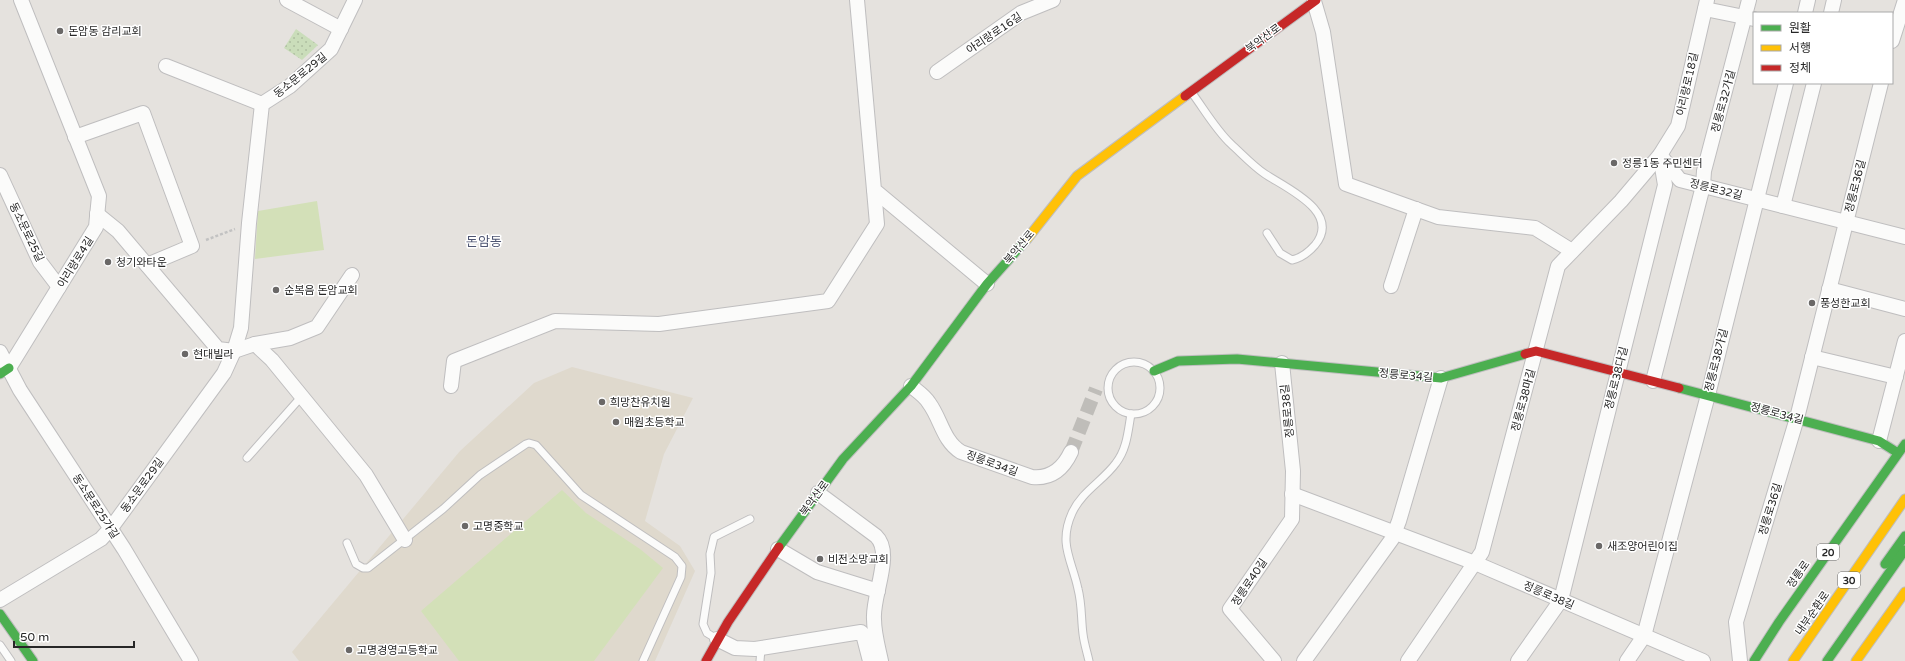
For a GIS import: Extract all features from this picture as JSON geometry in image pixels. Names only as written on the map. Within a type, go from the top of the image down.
[{"type":"main road","name":"북악산로","points":[[706,661],[717,639],[778,549],[843,459],[911,386],[987,284],[1018,250],[1077,176],[1190,91],[1315,1]]},
{"type":"main road","name":"정릉로34길","points":[[1154,371],[1178,360],[1237,359],[1441,378],[1536,351],[1797,418],[1903,447]]},
{"type":"main road","name":"정릉로","points":[[1754,661],[1783,616],[1903,447]]},
{"type":"main road","name":"내부순환로","points":[[1793,661],[1905,499]]},
{"type":"main road","points":[[1816,661],[1905,536]]},
{"type":"main road","name":"30","points":[[1827,661],[1905,550]]},
{"type":"main road","points":[[1856,661],[1905,592]]},
{"type":"main road","points":[[0,614],[33,661]]},
{"type":"street","name":"아리랑로4길","points":[[4,371],[96,227],[99,196],[21,0]]},
{"type":"street","points":[[287,0],[341,29]]},
{"type":"street","name":"동소문로29길","points":[[262,104],[290,86],[331,49],[355,0]]},
{"type":"street","points":[[451,386],[454,361],[555,321],[659,324],[828,301],[877,224],[857,0]]},
{"type":"street","name":"아리랑로16길","points":[[937,72],[1021,13],[1053,0]]},
{"type":"street","name":"정릉로32가길","points":[[1703,186],[1704,171],[1749,18],[1749,0]]},
{"type":"street","points":[[1804,12],[1808,0]]},
{"type":"street","points":[[1831,12],[1834,0]]},
{"type":"street","points":[[1893,38],[1905,0]]},
{"type":"street","name":"북악산로","points":[[1315,1],[1323,32],[1346,184],[1438,217],[1535,228],[1572,251]]},
{"type":"street","name":"아리랑로18길","points":[[1660,155],[1678,126],[1706,4],[1749,18]]},
{"type":"street","name":"동소문로29길","points":[[166,66],[262,104]]},
{"type":"street","name":"정릉로38가길","points":[[1627,661],[1644,636],[1708,395],[1786,84]]},
{"type":"street","points":[[1783,206],[1814,84]]},
{"type":"street","name":"정릉로36길","points":[[1740,661],[1736,622],[1797,418],[1881,84]]},
{"type":"street","name":"동소문로29길","points":[[0,600],[101,539],[111,528],[224,373],[234,351],[240,328],[249,223],[262,104]]},
{"type":"street","points":[[75,137],[143,113],[192,246],[147,265]]},
{"type":"street","name":"정릉로32길","points":[[1660,155],[1680,180],[1905,237]]},
{"type":"street","name":"정릉로38마길","points":[[1408,661],[1482,552],[1558,266],[1622,201],[1660,155]]},
{"type":"street","name":"정릉로38다길","points":[[1561,600],[1665,185],[1660,155]]},
{"type":"street","name":"동소문로25길","points":[[0,174],[40,262],[59,287]]},
{"type":"street","points":[[1653,381],[1703,186]]},
{"type":"street","points":[[874,190],[987,284]]},
{"type":"street","points":[[1391,286],[1416,209]]},
{"type":"street","points":[[97,214],[118,231],[218,349],[234,351],[255,344],[290,338],[317,327],[352,275]]},
{"type":"street","points":[[1829,289],[1905,309]]},
{"type":"street","points":[[1879,441],[1905,341]]},
{"type":"street","points":[[255,344],[272,360],[366,475],[405,540]]},
{"type":"street","name":"동소문로25가길","points":[[0,352],[4,371],[20,390],[111,528],[191,661]]},
{"type":"street","points":[[1812,357],[1896,377]]},
{"type":"street","name":"정릉로38길","points":[[1282,363],[1293,471],[1292,494],[1395,531],[1475,563],[1703,661]]},
{"type":"street","points":[[1304,661],[1392,539],[1441,378]]},
{"type":"street","name":"정릉로34길","points":[[911,386],[930,403],[948,440],[953,447],[961,452],[1032,477],[1041,478],[1056,472],[1064,465],[1071,452]]},
{"type":"street","points":[[818,493],[876,536],[882,543],[883,553],[873,618],[881,661]]},
{"type":"street","name":"정릉로40길","points":[[1274,661],[1230,609],[1292,519],[1292,494]]},
{"type":"street","points":[[778,549],[817,572],[878,591]]},
{"type":"street","points":[[1518,661],[1561,600]]},
{"type":"street","points":[[717,639],[735,648],[760,655],[861,632],[863,634],[870,661]]},
{"type":"lane","points":[[1190,91],[1229,142],[1264,173],[1299,195],[1312,206],[1320,218],[1322,225],[1318,241],[1299,259],[1292,260],[1280,253],[1267,234]]},
{"type":"lane","points":[[1135,361],[1144,363],[1154,371],[1160,382],[1158,398],[1147,411],[1131,414],[1119,409],[1110,399],[1108,381],[1118,366],[1126,362],[1135,361]]},
{"type":"lane","points":[[247,458],[302,396]]},
{"type":"lane","points":[[1089,661],[1083,635],[1078,588],[1066,552],[1066,537],[1072,513],[1079,501],[1087,491],[1108,474],[1122,454],[1126,442],[1131,414]]},
{"type":"lane","points":[[347,542],[356,564],[365,568],[444,510],[480,475],[526,444],[529,443],[536,445],[581,495],[675,557],[682,566],[682,577],[643,661]]},
{"type":"lane","points":[[717,639],[707,633],[703,624],[711,573],[710,552],[716,535],[750,519]]},
{"type":"lane","points":[[0,626],[25,661]]},
{"type":"lane","points":[[0,645],[11,661]]},
{"type":"path","points":[[192,246],[249,223]]},
{"type":"shaded area","points":[[572,367],[693,398],[664,454],[645,521],[680,546],[695,571],[655,661],[299,661],[292,652],[460,451],[534,383]]},
{"type":"green space","points":[[296,29],[318,45],[302,60],[284,48]]},
{"type":"green space","points":[[317,201],[324,250],[255,259],[258,211]]},
{"type":"green space","points":[[562,490],[586,513],[640,549],[663,568],[594,661],[459,661],[421,611]]},
{"type":"tunnel","points":[[1071,452],[1096,389]]},
{"type":"traffic: fast","points":[[779,547],[843,459],[911,386],[987,284],[1027,239]]},
{"type":"traffic: fast","points":[[1154,371],[1178,361],[1237,359],[1441,378],[1525,354]]},
{"type":"traffic: fast","points":[[0,374],[9,368]]},
{"type":"traffic: fast","points":[[1679,388],[1879,441],[1898,453]]},
{"type":"traffic: fast","points":[[1754,661],[1779,622],[1905,444]]},
{"type":"traffic: fast","points":[[1885,564],[1905,536]]},
{"type":"traffic: fast","points":[[1827,661],[1905,550]]},
{"type":"traffic: fast","points":[[0,614],[33,661]]},
{"type":"traffic: slow","points":[[1027,239],[1077,176],[1185,96]]},
{"type":"traffic: slow","points":[[1793,661],[1905,499]]},
{"type":"traffic: slow","points":[[1856,661],[1905,592]]},
{"type":"traffic: jam","points":[[1185,96],[1316,0]]},
{"type":"traffic: jam","points":[[1525,354],[1536,351],[1679,388]]},
{"type":"traffic: jam","points":[[706,661],[728,622],[779,547]]},
{"type":"place","name":"돈암동 감리교회","points":[[60,31]]},
{"type":"place","name":"정릉1동 주민센터","points":[[1614,163]]},
{"type":"place","name":"청기와타운","points":[[108,262]]},
{"type":"place","name":"순복음 돈암교회","points":[[276,290]]},
{"type":"place","name":"풍성한교회","points":[[1812,303]]},
{"type":"place","name":"현대빌라","points":[[185,354]]},
{"type":"place","name":"희망찬유치원","points":[[602,402]]},
{"type":"place","name":"매원초등학교","points":[[616,422]]},
{"type":"place","name":"고명중학교","points":[[465,526]]},
{"type":"place","name":"새조양어린이집","points":[[1599,546]]},
{"type":"place","name":"비전소망교회","points":[[820,559]]},
{"type":"place","name":"고명경영고등학교","points":[[349,650]]},
{"type":"district","name":"돈암동","points":[[484,241]]}]
